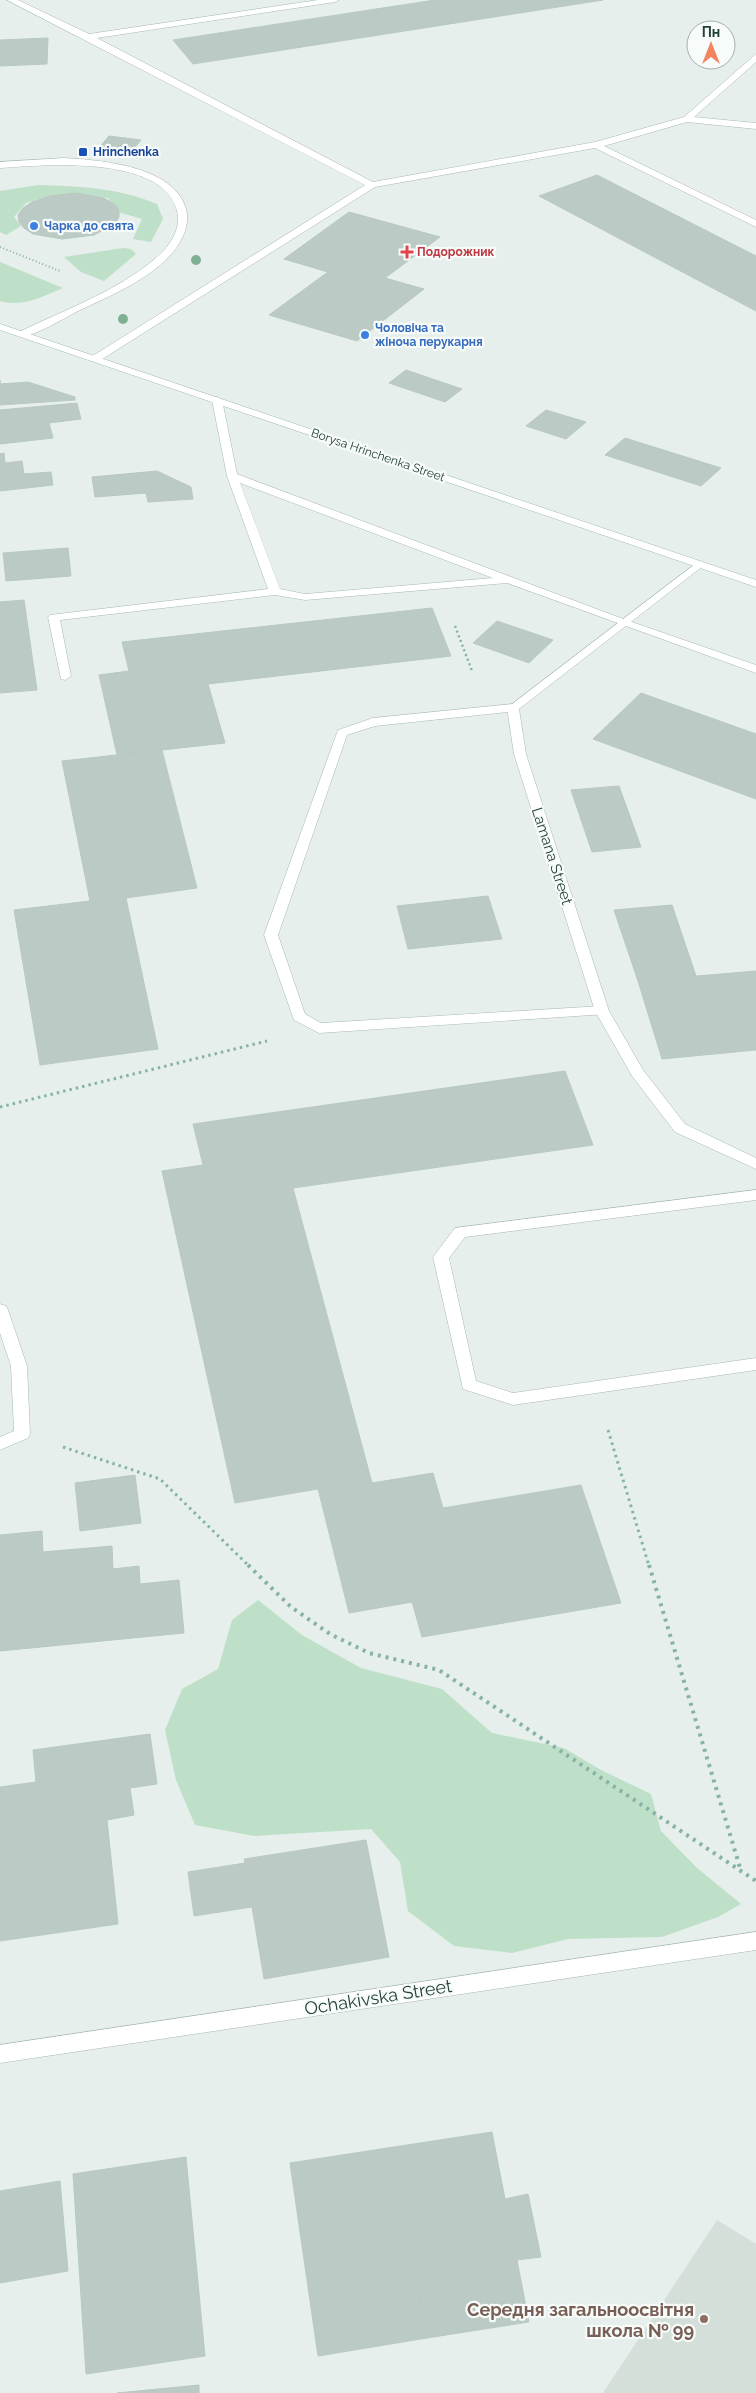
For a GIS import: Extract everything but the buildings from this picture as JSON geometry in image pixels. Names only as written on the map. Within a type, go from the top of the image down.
[{"type":"street","points":[[11,0],[88,37],[372,185]]},
{"type":"street","points":[[88,37],[335,0]]},
{"type":"street","points":[[686,119],[756,56]]},
{"type":"street","points":[[95,359],[372,185],[596,145],[686,119],[756,126]]},
{"type":"street","points":[[596,145],[756,224]]},
{"type":"street","points":[[0,165],[66,162],[127,170],[153,179],[173,190],[182,202],[181,230],[174,243],[162,256],[142,272],[23,334]]},
{"type":"street","name":"Borysa Hrinchenka Street","points":[[0,327],[756,584]]},
{"type":"street","points":[[217,400],[232,476],[274,592]]},
{"type":"street","points":[[232,476],[622,622],[756,669]]},
{"type":"street","points":[[602,1011],[319,1028],[299,1017],[271,934],[342,733],[373,722],[513,708],[699,564]]},
{"type":"street","points":[[65,676],[54,617],[274,592],[305,596],[509,580]]},
{"type":"street","name":"Lamana Street","points":[[513,708],[520,754],[602,1011],[637,1073],[680,1128],[756,1164]]},
{"type":"street","points":[[756,1195],[460,1232],[440,1257],[469,1385],[513,1399],[756,1364]]},
{"type":"street","points":[[0,1310],[19,1366],[22,1434],[0,1444]]},
{"type":"street","name":"Ochakivska Street","points":[[0,2054],[756,1941]]},
{"type":"path","points":[[0,247],[65,274]]},
{"type":"path","points":[[439,586],[488,711]]},
{"type":"path","points":[[0,1107],[319,1028]]},
{"type":"path","points":[[596,1388],[741,1872]]},
{"type":"path","points":[[22,1434],[160,1479],[291,1608],[330,1634],[369,1653],[439,1670],[756,1881]]},
{"type":"shaded area","name":"Середня загальноосвітня школа № 99","points":[[717,2220],[756,2244],[756,2393],[603,2393]]},
{"type":"green space","points":[[38,185],[84,187],[129,194],[157,204],[163,219],[151,242],[133,239],[142,219],[118,212],[108,198],[82,194],[50,196],[26,203],[14,217],[21,226],[6,235],[0,232],[0,191]]},
{"type":"green space","points":[[123,248],[131,249],[136,254],[104,281],[81,272],[64,257]]},
{"type":"green space","points":[[0,262],[63,288],[24,302],[8,303],[0,301]]},
{"type":"green space","points":[[258,1600],[302,1635],[361,1668],[442,1689],[492,1733],[564,1748],[601,1770],[651,1794],[661,1831],[696,1867],[741,1904],[718,1917],[662,1937],[568,1939],[512,1953],[454,1946],[408,1911],[400,1862],[371,1829],[254,1836],[195,1825],[176,1780],[165,1730],[182,1689],[218,1669],[232,1620]]},
{"type":"place","name":"Hrinchenka","points":[[83,152]]},
{"type":"place","name":"Чарка до свята","points":[[34,226]]},
{"type":"place","name":"Подорожник","points":[[407,252]]},
{"type":"place","name":"Чоловіча та жіноча перукарня","points":[[365,335]]},
{"type":"place","name":"Середня загальноосвітня школа № 99","points":[[704,2319]]}]
